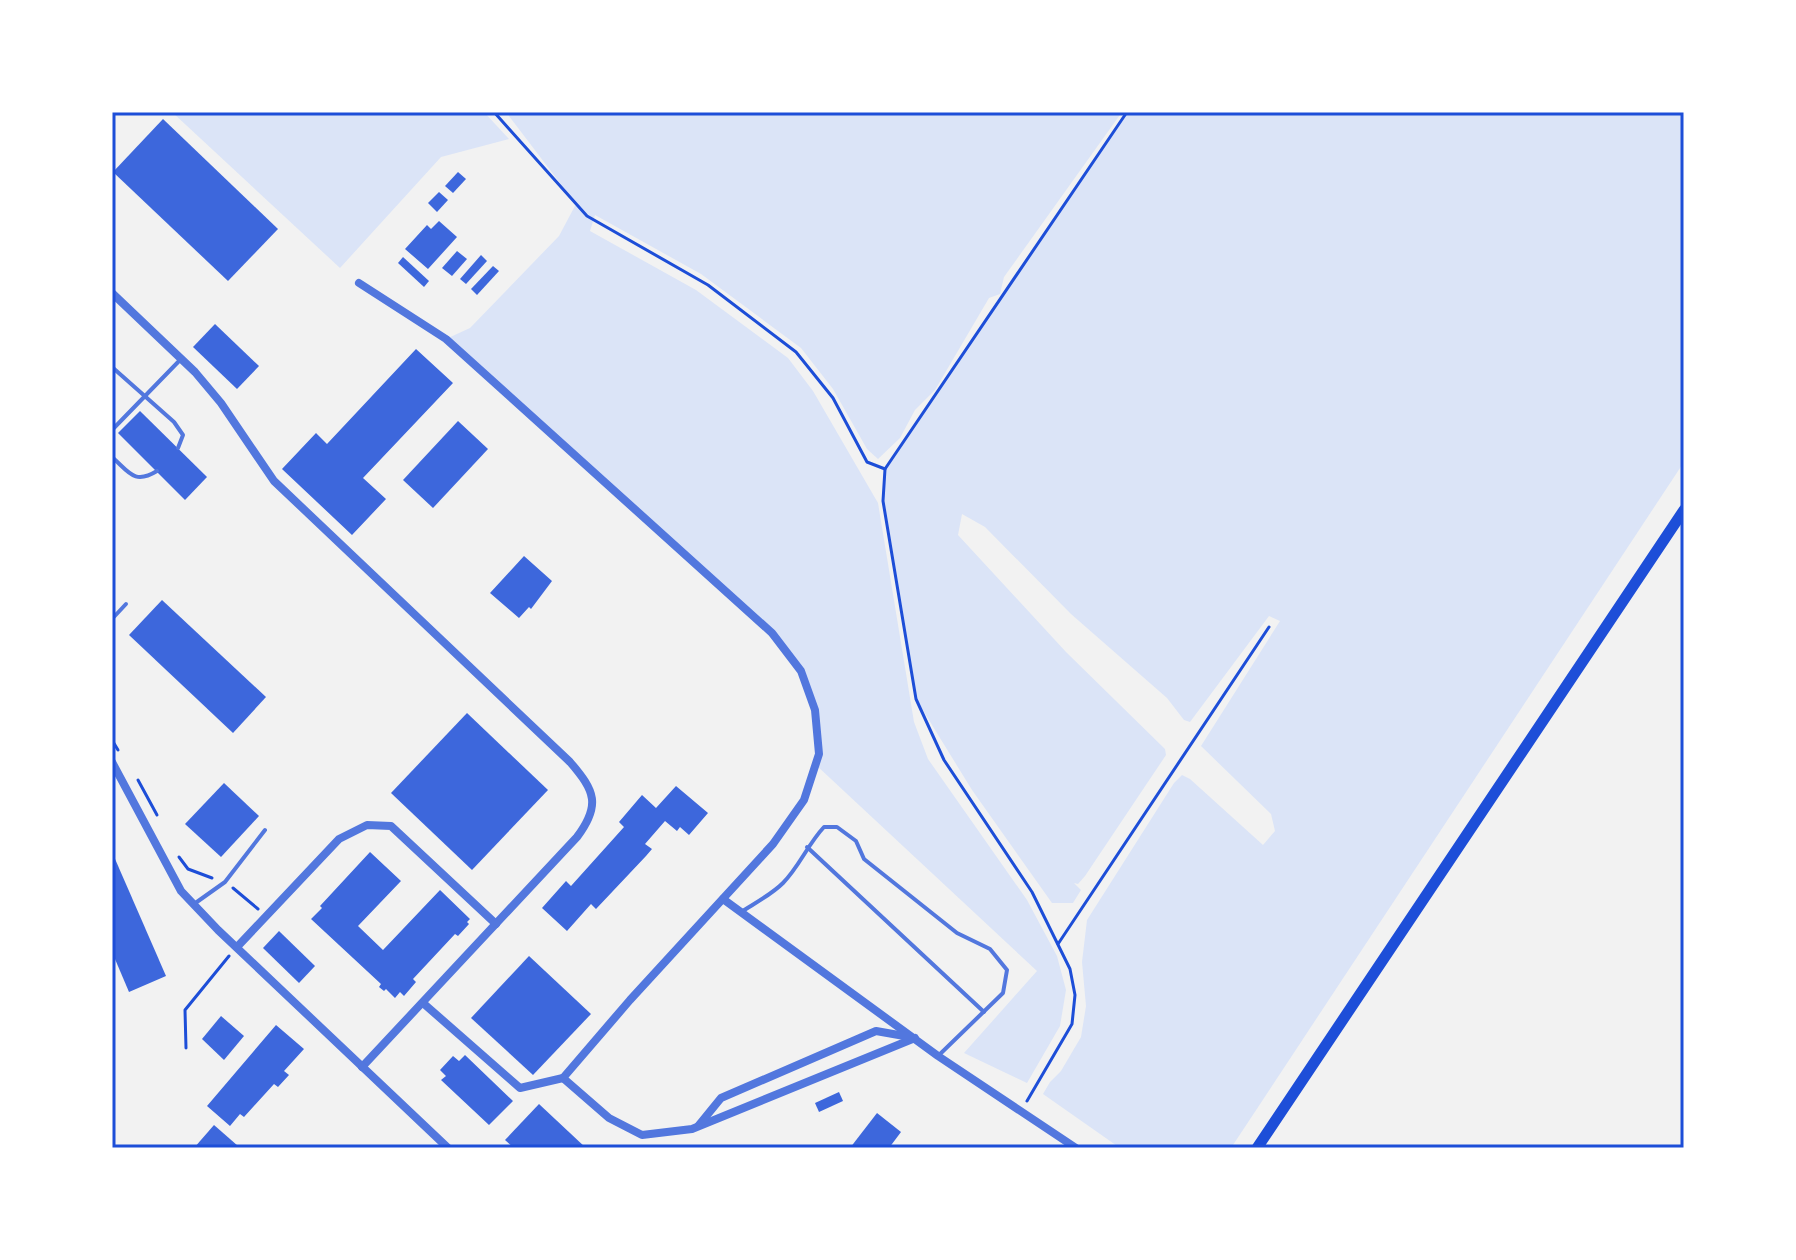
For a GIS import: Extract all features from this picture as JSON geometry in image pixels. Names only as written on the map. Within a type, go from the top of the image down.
[{"type":"main road","points":[[1257,1148],[1684,510]]},
{"type":"street","points":[[359,283],[446,339],[772,633],[801,671],[815,710],[819,754],[804,800],[773,844],[563,1078],[520,1088],[423,1003]]},
{"type":"street","points":[[112,293],[181,358],[221,403],[274,481],[588,782],[593,800],[590,820],[362,1067]]},
{"type":"street","points":[[112,762],[181,891],[448,1148]]},
{"type":"street","points":[[237,947],[339,839],[367,825],[391,826],[496,924]]},
{"type":"street","points":[[723,899],[938,1056],[1076,1148]]},
{"type":"street","points":[[698,1126],[721,1098],[876,1031],[915,1038]]},
{"type":"street","points":[[563,1078],[609,1118],[642,1135],[698,1126],[915,1038]]},
{"type":"lane","points":[[112,430],[181,358]]},
{"type":"lane","points":[[112,367],[174,422],[183,435],[178,448]]},
{"type":"lane","points":[[112,457],[136,478],[145,479],[157,471]]},
{"type":"lane","points":[[112,619],[126,604]]},
{"type":"lane","points":[[741,912],[785,881],[824,827],[837,827],[856,841],[864,859],[957,933],[990,949],[1007,970],[1003,993],[938,1056]]},
{"type":"lane","points":[[194,904],[225,882],[265,830]]},
{"type":"lane","points":[[807,847],[984,1012]]},
{"type":"path","points":[[494,112],[587,216],[708,285],[796,352],[833,398],[867,462],[885,469]]},
{"type":"path","points":[[1021,1110],[1072,1024],[1075,995],[1070,969],[1032,892],[944,760],[916,699],[883,501],[885,469],[1127,112]]},
{"type":"path","points":[[1058,944],[1269,627]]},
{"type":"path","points":[[112,740],[124,759]]},
{"type":"path","points":[[137,778],[162,826]]},
{"type":"path","points":[[175,851],[188,869],[225,882],[267,916]]},
{"type":"path","points":[[186,1048],[185,1010],[237,947]]},
{"type":"shaded area","points":[[172,112],[484,112],[509,139],[441,157],[340,268]]},
{"type":"shaded area","points":[[506,112],[1122,112],[1004,277],[1000,294],[989,298],[935,390],[915,410],[900,438],[878,459],[867,449],[833,389],[801,348],[701,274],[595,215],[590,231],[696,290],[788,358],[813,391],[878,503],[914,722],[928,759],[1027,900],[1057,956],[1066,990],[1060,1026],[1027,1083],[964,1053],[1037,971],[816,765],[815,710],[801,671],[772,633],[446,339],[470,328],[559,236],[576,204]]},
{"type":"shaded area","points":[[1127,112],[1684,112],[1684,462],[1231,1148],[1120,1148],[1043,1094],[1081,1037],[1086,1006],[1082,962],[1087,920],[1174,783],[1182,775],[1190,779],[1263,845],[1275,831],[1271,814],[1201,746],[1280,621],[1269,616],[1190,722],[1184,720],[1167,698],[1071,614],[985,527],[962,514],[958,535],[1066,652],[1165,749],[1166,755],[1085,876],[1078,884],[1074,883],[1081,890],[1073,903],[1052,903],[972,790],[916,699],[883,501],[885,469]]},
{"type":"building","points":[[163,119],[278,229],[228,281],[113,172]]},
{"type":"building","points":[[458,172],[466,179],[453,193],[445,186]]},
{"type":"building","points":[[439,192],[448,200],[437,212],[428,203]]},
{"type":"building","points":[[439,221],[457,237],[428,269],[405,249],[427,225],[431,229]]},
{"type":"building","points":[[457,251],[467,259],[452,276],[442,268]]},
{"type":"building","points":[[481,255],[487,261],[466,284],[460,279]]},
{"type":"building","points":[[403,257],[429,281],[424,287],[398,263]]},
{"type":"building","points":[[493,266],[499,271],[477,295],[471,289]]},
{"type":"building","points":[[215,324],[259,366],[237,389],[193,347]]},
{"type":"building","points":[[416,349],[453,383],[363,478],[386,499],[352,535],[282,469],[316,433],[327,444]]},
{"type":"building","points":[[140,411],[207,477],[185,500],[118,433]]},
{"type":"building","points":[[458,421],[488,449],[433,508],[403,480]]},
{"type":"building","points":[[524,556],[552,581],[531,609],[529,607],[519,618],[490,593]]},
{"type":"building","points":[[162,600],[266,697],[233,733],[129,635]]},
{"type":"building","points":[[467,713],[548,790],[472,870],[391,793]]},
{"type":"building","points":[[224,783],[259,816],[221,857],[185,824]]},
{"type":"building","points":[[676,786],[708,813],[689,835],[680,827],[677,831],[665,821],[645,844],[652,849],[646,856],[596,909],[591,904],[567,931],[542,908],[566,881],[571,886],[624,827],[619,822],[642,795],[656,808]]},
{"type":"building","points":[[112,852],[166,976],[129,992],[112,952]]},
{"type":"building","points":[[370,852],[401,881],[358,926],[383,950],[440,890],[470,919],[458,936],[455,934],[413,979],[416,982],[404,996],[400,992],[395,998],[379,987],[381,984],[311,919]]},
{"type":"building","points":[[279,931],[315,966],[299,983],[263,948]]},
{"type":"building","points":[[529,956],[591,1014],[533,1075],[471,1018]]},
{"type":"building","points":[[221,1016],[244,1036],[224,1060],[202,1039]]},
{"type":"building","points":[[276,1025],[304,1049],[284,1071],[289,1075],[278,1087],[274,1084],[244,1117],[240,1114],[230,1126],[207,1106]]},
{"type":"building","points":[[465,1055],[513,1101],[489,1125],[441,1080],[446,1076],[440,1070],[453,1056],[459,1061]]},
{"type":"building","points":[[839,1092],[843,1101],[819,1112],[815,1103]]},
{"type":"building","points":[[539,1104],[586,1148],[514,1148],[505,1140]]},
{"type":"building","points":[[877,1113],[901,1132],[889,1148],[850,1148]]},
{"type":"building","points":[[214,1125],[238,1146],[237,1148],[194,1148]]}]
